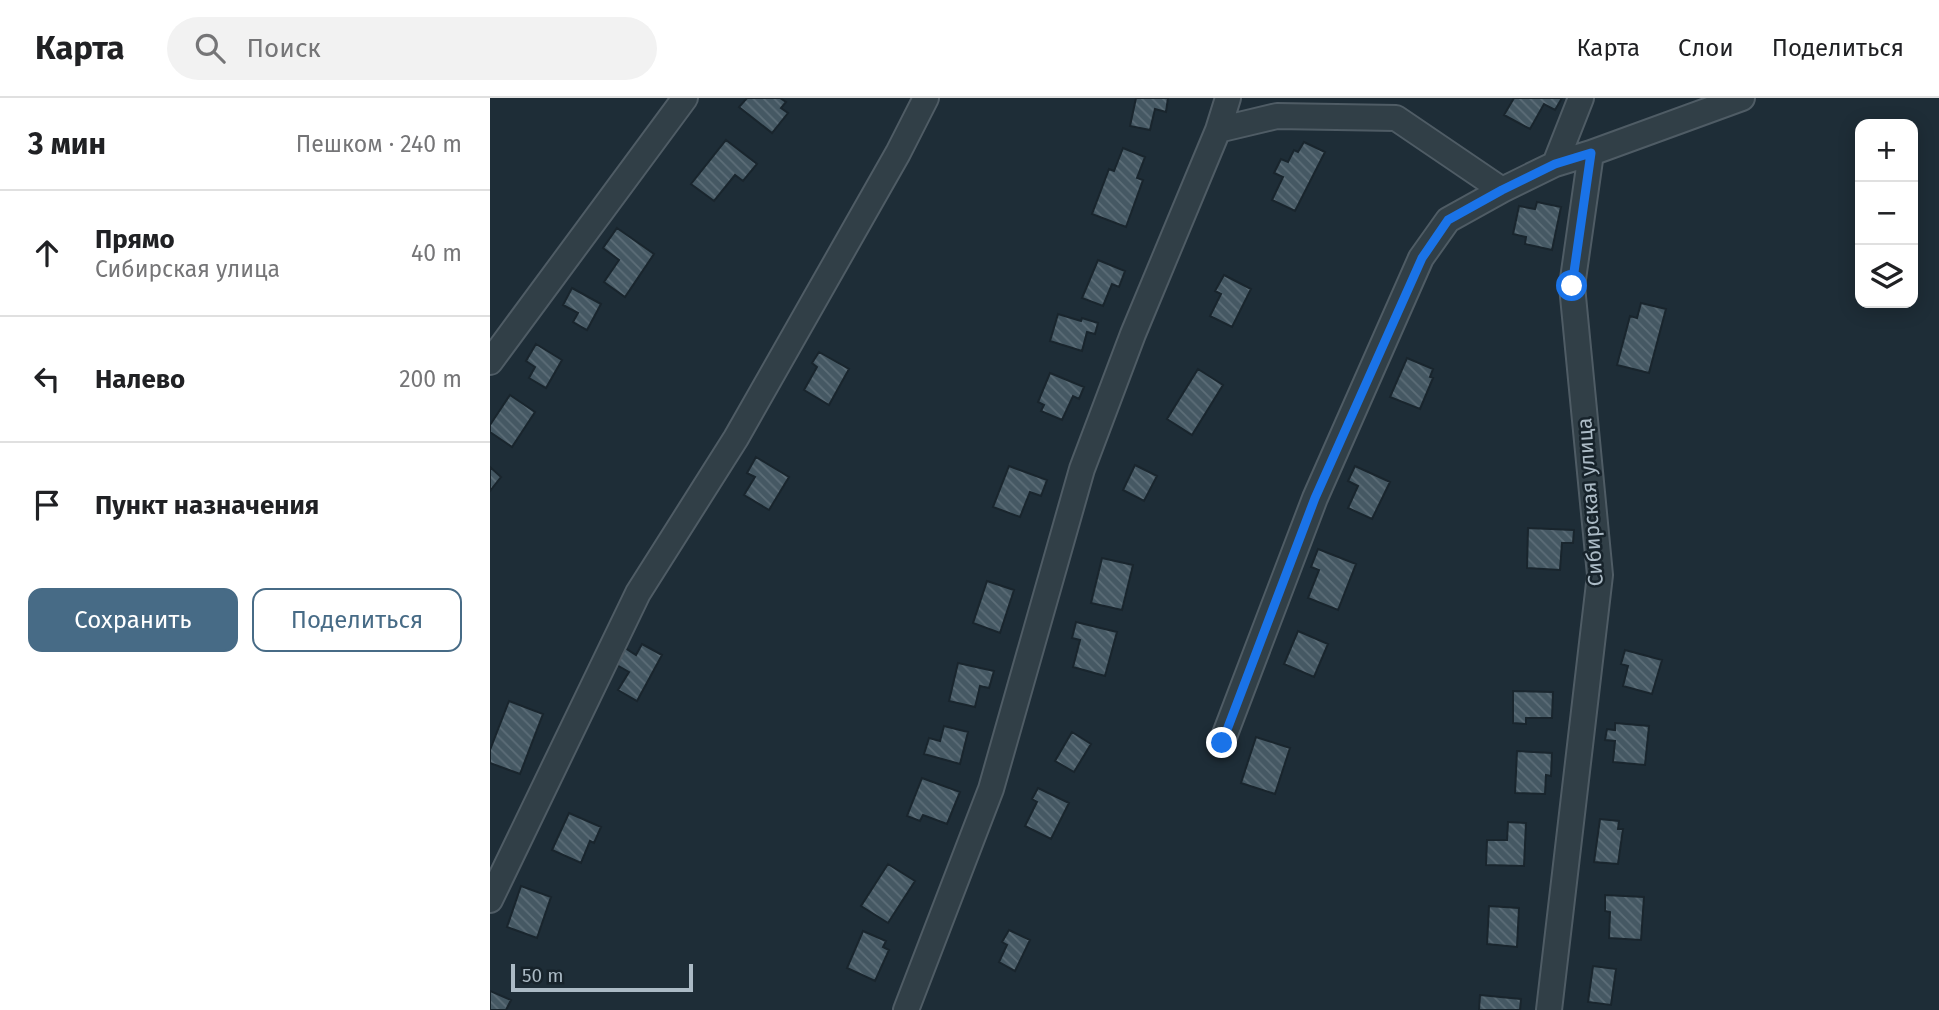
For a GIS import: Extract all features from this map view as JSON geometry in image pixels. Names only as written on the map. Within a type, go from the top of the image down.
[{"type":"street","points":[[490,362],[685,98]]},
{"type":"street","points":[[490,900],[638,593],[736,438],[898,153],[926,98]]},
{"type":"street","points":[[906,1010],[991,789],[1082,469],[1133,334],[1218,130],[1228,98]]},
{"type":"street","points":[[1555,164],[1581,98]]},
{"type":"street","points":[[1222,743],[1315,498],[1422,258],[1448,220],[1555,164],[1742,98]]},
{"type":"street","points":[[1218,130],[1278,116],[1396,118],[1502,190]]},
{"type":"street","name":"Сибирская улица","points":[[1549,1010],[1600,575],[1572,286],[1591,153]]},
{"type":"building","points":[[747,98],[780,98],[786,102],[781,108],[788,113],[772,133],[739,107]]},
{"type":"building","points":[[1136,98],[1168,98],[1166,112],[1155,109],[1150,130],[1130,126]]},
{"type":"building","points":[[1514,98],[1562,98],[1555,110],[1544,104],[1530,129],[1504,115]]},
{"type":"building","points":[[726,140],[757,164],[743,181],[735,175],[714,201],[691,184]]},
{"type":"building","points":[[1304,142],[1325,152],[1295,211],[1272,200],[1283,177],[1274,173],[1281,159],[1288,162],[1294,150],[1298,152]]},
{"type":"building","points":[[1123,148],[1145,157],[1137,178],[1143,180],[1126,227],[1092,214],[1109,169],[1114,171]]},
{"type":"building","points":[[1537,202],[1561,207],[1552,250],[1525,244],[1526,237],[1513,234],[1519,206],[1535,209]]},
{"type":"building","points":[[617,228],[654,254],[625,297],[604,282],[619,260],[603,248]]},
{"type":"building","points":[[1098,260],[1125,271],[1119,287],[1112,284],[1103,306],[1082,298]]},
{"type":"building","points":[[1224,275],[1251,289],[1232,327],[1210,316],[1221,294],[1215,291]]},
{"type":"building","points":[[572,288],[601,304],[587,330],[573,322],[578,313],[563,305]]},
{"type":"building","points":[[1641,303],[1666,309],[1649,373],[1617,365],[1630,316],[1637,318]]},
{"type":"building","points":[[1058,314],[1098,323],[1095,334],[1087,332],[1082,351],[1050,341]]},
{"type":"building","points":[[536,344],[562,360],[546,388],[529,378],[535,367],[526,361]]},
{"type":"building","points":[[819,352],[849,369],[829,405],[804,390],[817,367],[812,363]]},
{"type":"building","points":[[1407,358],[1433,369],[1430,377],[1433,378],[1420,409],[1390,397]]},
{"type":"building","points":[[1198,369],[1223,385],[1192,435],[1167,419]]},
{"type":"building","points":[[1050,373],[1084,387],[1079,399],[1073,396],[1062,420],[1041,411],[1044,405],[1038,402]]},
{"type":"building","points":[[510,395],[535,412],[512,447],[490,432],[490,425]]},
{"type":"building","points":[[756,457],[789,477],[769,510],[744,495],[755,477],[747,473]]},
{"type":"building","points":[[1135,465],[1157,476],[1144,501],[1123,490]]},
{"type":"building","points":[[1009,466],[1047,480],[1041,496],[1030,492],[1020,517],[993,507]]},
{"type":"building","points":[[1355,466],[1390,482],[1372,519],[1348,508],[1358,486],[1348,481]]},
{"type":"building","points":[[490,467],[501,477],[490,491]]},
{"type":"building","points":[[1528,528],[1574,530],[1573,543],[1562,543],[1560,570],[1527,568]]},
{"type":"building","points":[[1318,549],[1356,564],[1338,610],[1308,598],[1319,570],[1311,567]]},
{"type":"building","points":[[1102,558],[1133,565],[1122,610],[1091,603]]},
{"type":"building","points":[[987,581],[1014,590],[1000,633],[973,623]]},
{"type":"building","points":[[1076,622],[1117,632],[1105,676],[1073,667],[1080,640],[1072,638]]},
{"type":"building","points":[[1298,631],[1328,644],[1314,677],[1284,664]]},
{"type":"building","points":[[642,644],[662,655],[637,701],[618,690],[629,672],[615,664],[625,648],[636,655]]},
{"type":"building","points":[[1625,650],[1662,660],[1652,694],[1623,686],[1628,666],[1621,664]]},
{"type":"building","points":[[958,663],[994,671],[989,688],[980,686],[975,707],[949,701]]},
{"type":"building","points":[[1513,691],[1553,692],[1552,718],[1526,718],[1526,724],[1513,723]]},
{"type":"building","points":[[509,701],[543,714],[520,774],[490,763],[490,750]]},
{"type":"building","points":[[1615,723],[1649,726],[1645,765],[1613,762],[1615,741],[1605,740],[1607,729],[1615,730]]},
{"type":"building","points":[[944,726],[968,732],[960,764],[924,754],[929,738],[940,741]]},
{"type":"building","points":[[1072,732],[1091,744],[1074,772],[1055,761]]},
{"type":"building","points":[[1256,737],[1290,748],[1275,794],[1241,783]]},
{"type":"building","points":[[1517,751],[1552,753],[1551,776],[1546,775],[1545,794],[1515,793]]},
{"type":"building","points":[[922,778],[960,792],[947,824],[923,815],[920,821],[907,816]]},
{"type":"building","points":[[1038,788],[1069,803],[1051,839],[1025,826],[1037,802],[1032,799]]},
{"type":"building","points":[[569,813],[601,827],[594,843],[590,841],[581,863],[552,850]]},
{"type":"building","points":[[1600,819],[1619,821],[1618,829],[1623,829],[1618,864],[1594,862]]},
{"type":"building","points":[[1508,822],[1526,823],[1524,866],[1486,865],[1487,840],[1507,840]]},
{"type":"building","points":[[888,864],[915,881],[888,923],[861,906]]},
{"type":"building","points":[[521,886],[551,897],[537,938],[507,927]]},
{"type":"building","points":[[1605,895],[1644,897],[1641,940],[1609,938],[1610,912],[1605,911]]},
{"type":"building","points":[[1489,906],[1519,908],[1517,947],[1487,944]]},
{"type":"building","points":[[1009,930],[1030,940],[1015,971],[999,962],[1007,945],[1002,942]]},
{"type":"building","points":[[863,931],[886,941],[883,947],[889,950],[875,981],[847,968]]},
{"type":"building","points":[[1593,966],[1616,969],[1611,1005],[1588,1002]]},
{"type":"building","points":[[490,991],[511,1000],[506,1010],[490,1010]]},
{"type":"building","points":[[1480,995],[1521,999],[1520,1010],[1479,1010]]},
{"type":"route","points":[[1222,743],[1315,498],[1422,258],[1448,220],[1555,164],[1591,153],[1572,286]]}]
